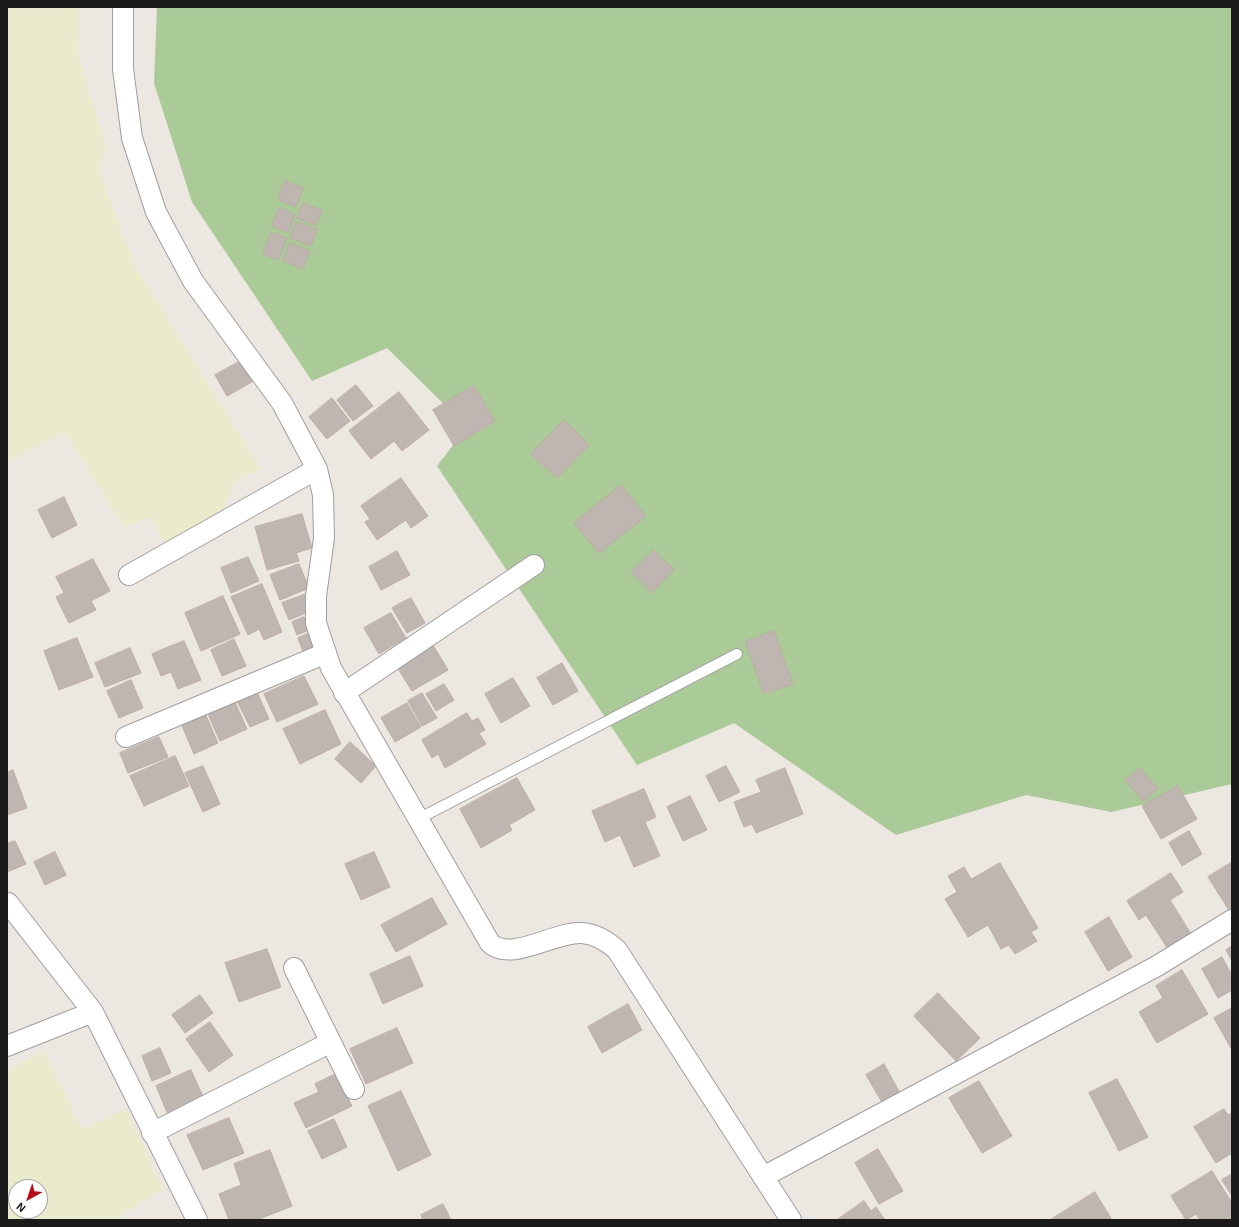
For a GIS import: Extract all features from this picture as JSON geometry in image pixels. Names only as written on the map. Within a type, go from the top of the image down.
[{"type":"street","points":[[123,7],[123,69],[132,138],[156,212],[193,281],[282,403],[317,469],[323,495],[324,538],[316,596],[316,623],[331,668],[344,693],[490,943],[495,948],[511,950],[580,933],[600,938],[617,950],[791,1220]]},
{"type":"street","points":[[129,576],[317,469]]},
{"type":"street","points":[[344,693],[534,566]]},
{"type":"street","points":[[126,737],[326,653]]},
{"type":"street","points":[[8,902],[94,1012],[152,1132],[197,1220]]},
{"type":"street","points":[[763,1177],[1157,966],[1232,920]]},
{"type":"street","points":[[294,968],[354,1089]]},
{"type":"street","points":[[7,1046],[94,1012]]},
{"type":"street","points":[[152,1132],[331,1042]]},
{"type":"lane","points":[[418,819],[737,654]]},
{"type":"green space","points":[[7,7],[79,7],[78,55],[106,146],[99,170],[135,266],[261,469],[237,479],[218,519],[165,544],[151,517],[123,527],[65,432],[7,462]]},
{"type":"green space","points":[[157,7],[1232,7],[1232,784],[1111,812],[1026,795],[896,835],[734,723],[637,765],[437,466],[467,427],[387,348],[312,381],[192,202],[154,83]]},
{"type":"green space","points":[[44,1051],[82,1129],[126,1108],[163,1189],[114,1220],[7,1220],[7,1070]]},
{"type":"building","points":[[285,181],[303,188],[296,207],[278,200]]},
{"type":"building","points":[[303,203],[322,210],[316,225],[297,218]]},
{"type":"building","points":[[279,208],[295,214],[288,233],[272,226]]},
{"type":"building","points":[[296,222],[317,229],[311,246],[290,238]]},
{"type":"building","points":[[271,232],[287,238],[278,260],[263,254]]},
{"type":"building","points":[[290,243],[310,251],[303,269],[283,261]]},
{"type":"building","points":[[246,358],[257,379],[227,396],[215,375]]},
{"type":"building","points":[[356,385],[373,406],[353,421],[337,400]]},
{"type":"building","points":[[474,386],[495,421],[454,446],[433,410]]},
{"type":"building","points":[[399,392],[429,430],[402,451],[394,441],[371,459],[349,431]]},
{"type":"building","points":[[332,398],[350,421],[327,439],[309,417]]},
{"type":"building","points":[[564,420],[589,445],[557,478],[531,454]]},
{"type":"building","points":[[401,478],[428,516],[411,528],[406,520],[377,540],[365,522],[370,519],[361,506]]},
{"type":"building","points":[[621,485],[646,516],[599,553],[574,523]]},
{"type":"building","points":[[64,497],[77,525],[52,538],[38,510]]},
{"type":"building","points":[[302,514],[312,548],[296,553],[299,561],[267,570],[255,527]]},
{"type":"building","points":[[653,550],[674,570],[652,593],[631,572]]},
{"type":"building","points":[[397,551],[410,575],[381,590],[369,567]]},
{"type":"building","points":[[248,557],[259,581],[231,593],[221,568]]},
{"type":"building","points":[[93,559],[110,591],[91,601],[96,610],[69,623],[56,597],[64,593],[56,577]]},
{"type":"building","points":[[299,564],[309,588],[280,600],[270,575]]},
{"type":"building","points":[[262,584],[282,632],[264,640],[259,629],[248,635],[231,597]]},
{"type":"building","points":[[306,594],[313,610],[289,620],[282,603]]},
{"type":"building","points":[[223,596],[240,634],[201,651],[185,613]]},
{"type":"building","points":[[411,598],[425,623],[407,633],[392,608]]},
{"type":"building","points":[[391,613],[406,638],[379,654],[364,628]]},
{"type":"building","points":[[304,617],[309,630],[297,635],[292,622]]},
{"type":"building","points":[[774,631],[793,684],[764,694],[745,642]]},
{"type":"building","points":[[312,632],[317,646],[303,652],[298,638]]},
{"type":"building","points":[[77,638],[93,677],[59,690],[44,651]]},
{"type":"building","points":[[234,639],[246,666],[222,676],[211,650]]},
{"type":"building","points":[[184,641],[201,680],[178,689],[171,672],[161,676],[152,654]]},
{"type":"building","points":[[433,645],[448,670],[412,691],[397,667]]},
{"type":"building","points":[[130,648],[141,673],[105,687],[95,663]]},
{"type":"building","points":[[562,663],[578,691],[553,705],[537,678]]},
{"type":"building","points":[[304,676],[318,704],[277,722],[264,694]]},
{"type":"building","points":[[513,678],[530,706],[501,723],[485,694]]},
{"type":"building","points":[[131,680],[143,708],[119,718],[107,691]]},
{"type":"building","points":[[444,684],[454,700],[436,711],[426,694]]},
{"type":"building","points":[[257,692],[269,719],[250,727],[237,701]]},
{"type":"building","points":[[422,693],[437,718],[422,726],[408,701]]},
{"type":"building","points":[[234,700],[247,729],[220,741],[207,712]]},
{"type":"building","points":[[407,703],[421,727],[395,742],[381,718]]},
{"type":"building","points":[[325,710],[341,744],[300,764],[283,729]]},
{"type":"building","points":[[204,711],[218,743],[194,754],[180,721]]},
{"type":"building","points":[[467,713],[472,721],[478,718],[485,730],[479,733],[486,744],[445,768],[438,754],[432,758],[422,740]]},
{"type":"building","points":[[159,737],[168,757],[128,773],[120,753]]},
{"type":"building","points":[[350,742],[376,766],[361,783],[335,759]]},
{"type":"building","points":[[175,756],[189,786],[144,806],[130,776]]},
{"type":"building","points":[[203,766],[220,804],[203,812],[185,773]]},
{"type":"building","points":[[726,766],[740,792],[719,802],[706,776]]},
{"type":"building","points":[[785,768],[803,814],[756,833],[752,824],[744,827],[734,802],[761,792],[756,780]]},
{"type":"building","points":[[1140,768],[1158,789],[1143,801],[1125,780]]},
{"type":"building","points":[[13,770],[27,808],[7,815],[7,773]]},
{"type":"building","points":[[517,778],[535,810],[509,825],[512,830],[481,848],[460,809]]},
{"type":"building","points":[[1178,786],[1197,819],[1161,839],[1142,806]]},
{"type":"building","points":[[644,789],[656,817],[645,822],[660,856],[634,867],[620,835],[605,842],[592,811]]},
{"type":"building","points":[[690,796],[707,830],[683,841],[667,807]]},
{"type":"building","points":[[1189,831],[1202,854],[1182,866],[1169,843]]},
{"type":"building","points":[[15,841],[26,864],[7,872],[7,844]]},
{"type":"building","points":[[55,852],[66,875],[45,885],[34,862]]},
{"type":"building","points":[[374,852],[390,887],[361,900],[345,864]]},
{"type":"building","points":[[1232,862],[1232,915],[1208,877]]},
{"type":"building","points":[[1000,863],[1038,928],[1031,932],[1037,941],[1015,954],[1009,945],[1001,949],[988,925],[968,937],[945,899],[957,892],[948,876],[964,867],[971,879]]},
{"type":"building","points":[[1171,873],[1183,892],[1170,900],[1191,934],[1168,949],[1146,915],[1139,920],[1127,901]]},
{"type":"building","points":[[432,898],[447,924],[396,952],[381,925]]},
{"type":"building","points":[[1109,917],[1132,957],[1108,971],[1085,932]]},
{"type":"building","points":[[1232,946],[1232,961],[1226,950]]},
{"type":"building","points":[[267,949],[281,987],[239,1002],[225,963]]},
{"type":"building","points":[[410,956],[423,986],[383,1004],[370,974]]},
{"type":"building","points":[[1222,957],[1232,975],[1232,990],[1218,998],[1202,969]]},
{"type":"building","points":[[1182,970],[1208,1014],[1157,1043],[1139,1012],[1163,998],[1156,986]]},
{"type":"building","points":[[938,993],[980,1038],[956,1061],[914,1016]]},
{"type":"building","points":[[200,995],[213,1013],[185,1033],[172,1015]]},
{"type":"building","points":[[628,1004],[642,1030],[602,1053],[588,1027]]},
{"type":"building","points":[[1232,1008],[1232,1050],[1214,1018]]},
{"type":"building","points":[[210,1022],[233,1055],[209,1072],[186,1039]]},
{"type":"building","points":[[397,1028],[413,1063],[366,1084],[350,1049]]},
{"type":"building","points":[[160,1048],[171,1073],[152,1081],[142,1056]]},
{"type":"building","points":[[884,1064],[901,1095],[883,1104],[866,1075]]},
{"type":"building","points":[[191,1070],[205,1101],[169,1117],[156,1086]]},
{"type":"building","points":[[336,1074],[352,1106],[306,1128],[294,1103],[319,1092],[315,1084]]},
{"type":"building","points":[[1117,1079],[1148,1137],[1119,1151],[1089,1093]]},
{"type":"building","points":[[979,1081],[1012,1136],[982,1153],[949,1098]]},
{"type":"building","points":[[401,1091],[431,1155],[398,1171],[368,1106]]},
{"type":"building","points":[[1224,1109],[1228,1115],[1232,1113],[1232,1153],[1216,1163],[1194,1127]]},
{"type":"building","points":[[229,1118],[244,1153],[203,1170],[187,1135]]},
{"type":"building","points":[[334,1119],[347,1147],[322,1159],[308,1131]]},
{"type":"building","points":[[878,1149],[903,1191],[879,1204],[855,1163]]},
{"type":"building","points":[[270,1150],[292,1206],[257,1220],[229,1220],[219,1194],[241,1185],[234,1164]]},
{"type":"building","points":[[1212,1171],[1232,1203],[1232,1220],[1200,1220],[1196,1214],[1186,1220],[1171,1196]]},
{"type":"building","points":[[1232,1174],[1232,1196],[1222,1180]]},
{"type":"building","points":[[1095,1192],[1112,1220],[1052,1219]]},
{"type":"building","points":[[864,1201],[871,1211],[876,1207],[885,1220],[837,1220]]},
{"type":"building","points":[[443,1204],[451,1220],[423,1220],[421,1215]]}]
